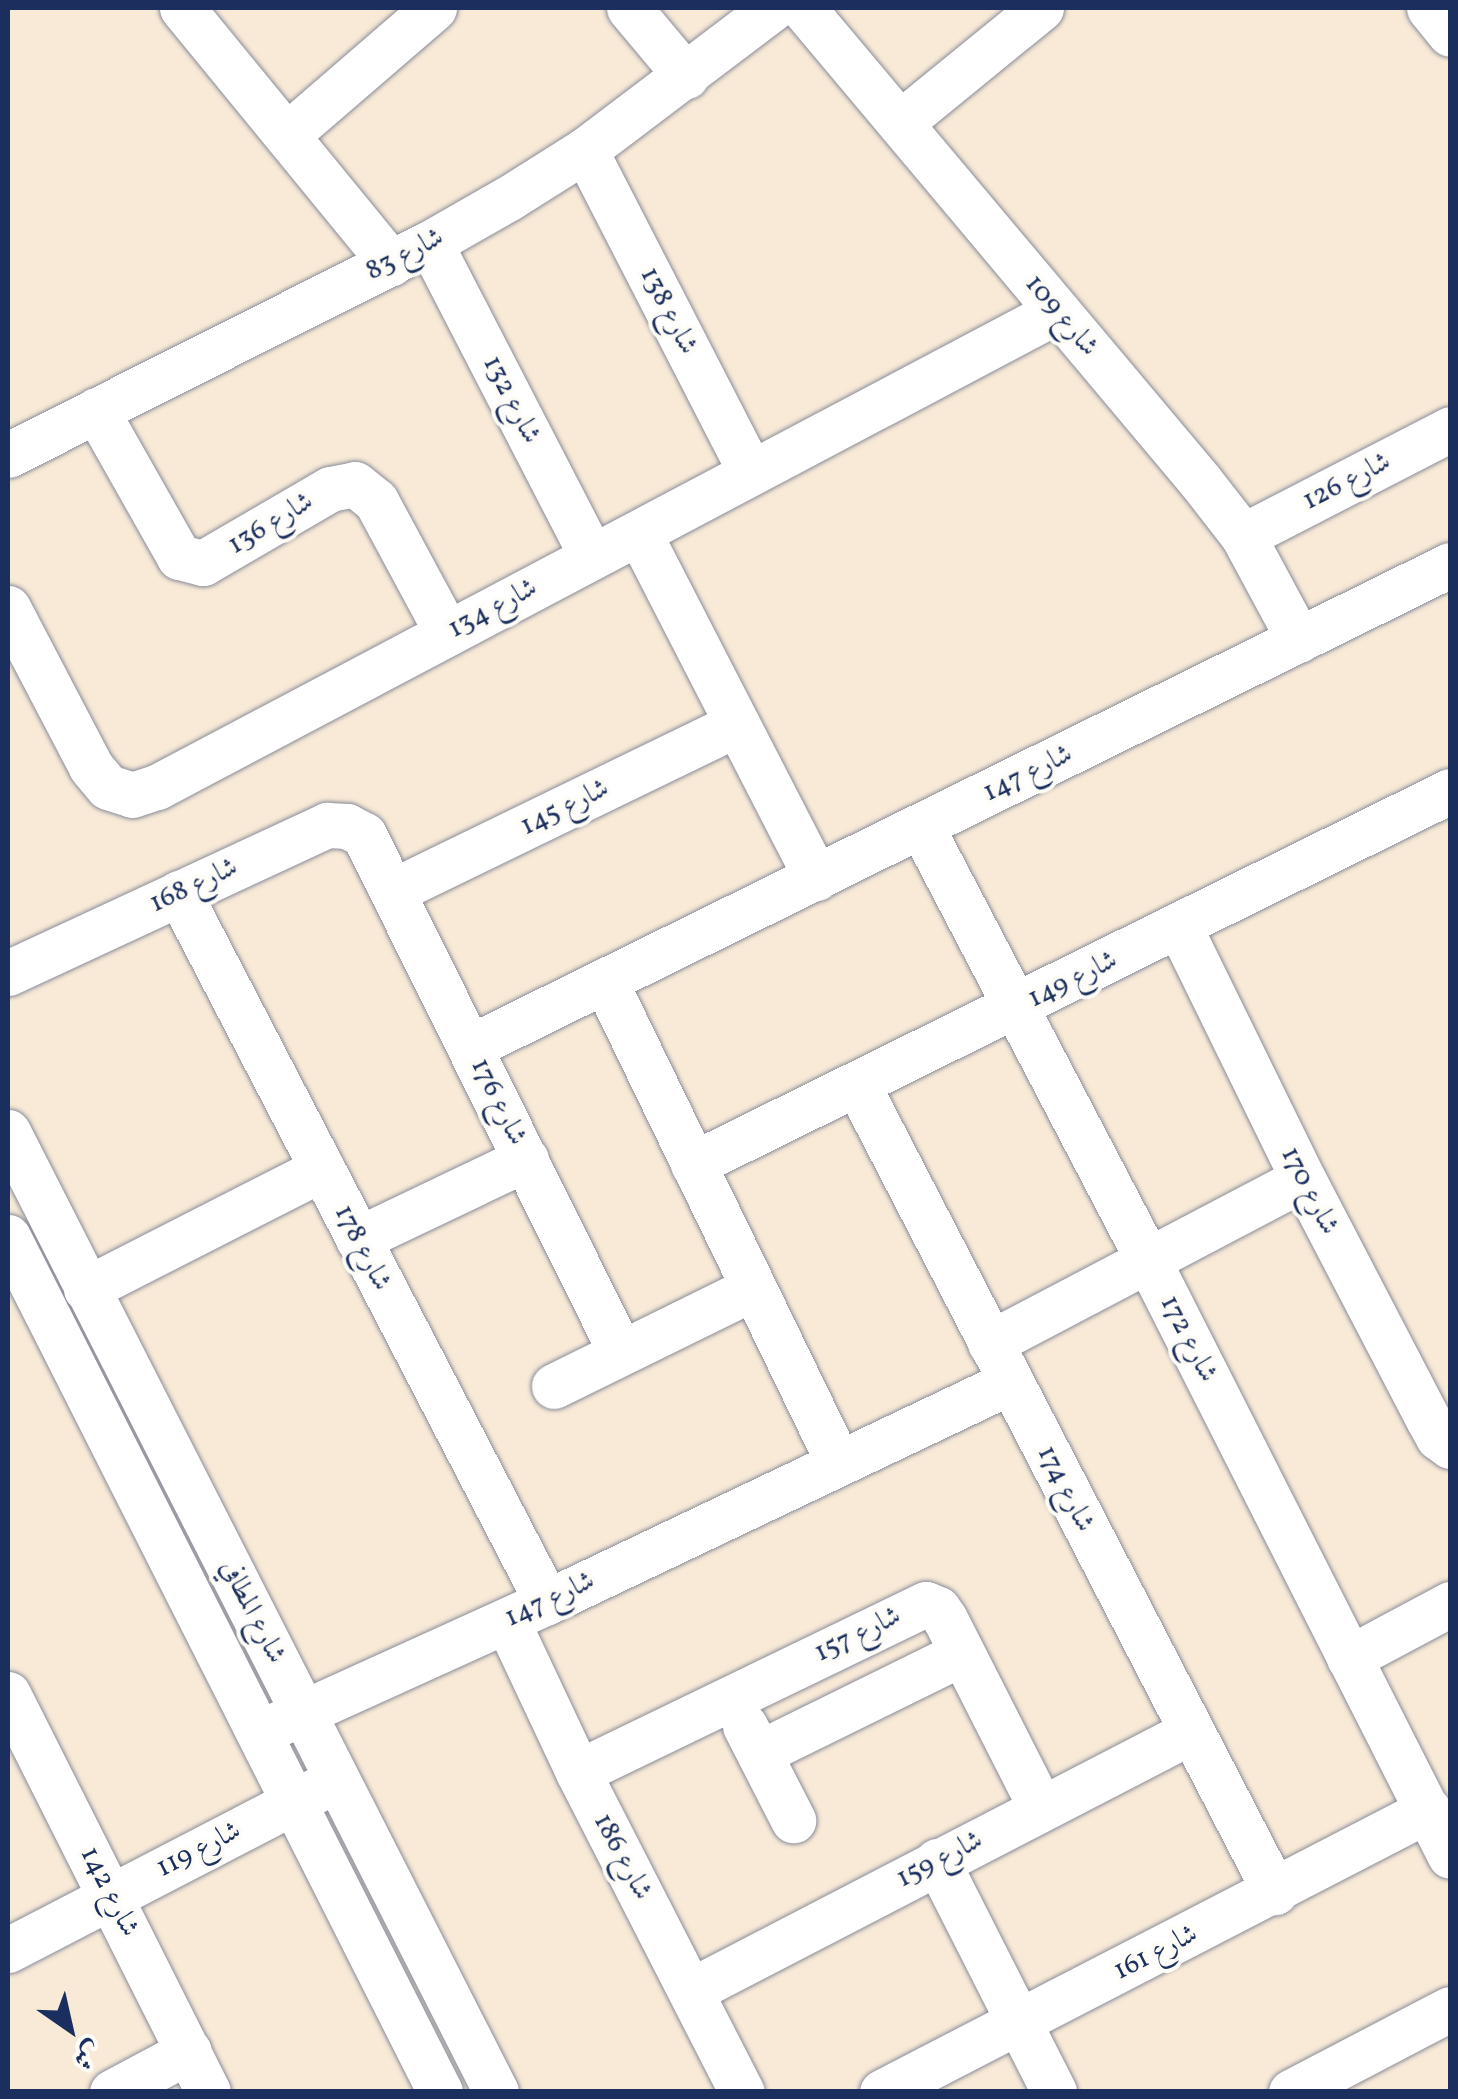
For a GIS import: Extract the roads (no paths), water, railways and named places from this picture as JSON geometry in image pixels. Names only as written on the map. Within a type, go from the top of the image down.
[{"type":"street","name":"شارع 132","points":[[182,8],[288,134],[410,253],[592,557]]},
{"type":"street","points":[[628,8],[686,76]]},
{"type":"street","name":"شارع 83","points":[[8,455],[410,253],[585,150],[773,8]]},
{"type":"street","name":"شارع 109","points":[[802,8],[1243,536],[1299,640]]},
{"type":"street","points":[[900,123],[1041,8]]},
{"type":"street","points":[[1429,8],[1450,34]]},
{"type":"street","points":[[288,134],[419,12]]},
{"type":"street","name":"شارع 138","points":[[585,150],[751,473]]},
{"type":"street","name":"شارع 134","points":[[8,608],[92,767],[108,788],[132,795],[157,786],[1057,311]]},
{"type":"street","name":"شارع 136","points":[[96,410],[179,557],[203,563],[330,489],[356,484],[376,501],[447,634]]},
{"type":"street","name":"شارع 126","points":[[1243,536],[1450,429]]},
{"type":"street","points":[[638,532],[816,878]]},
{"type":"street","name":"شارع 147","points":[[470,1046],[1450,566]]},
{"type":"street","name":"شارع 145","points":[[384,872],[737,724]]},
{"type":"street","name":"شارع 149","points":[[693,1164],[1180,928],[1450,791]]},
{"type":"street","name":"شارع 168","points":[[8,973],[328,824],[347,826],[364,835],[384,872]]},
{"type":"street","name":"شارع 172","points":[[921,826],[1147,1258],[1450,1856]]},
{"type":"street","name":"شارع 176","points":[[384,872],[621,1352]]},
{"type":"street","name":"شارع 178","points":[[179,893],[358,1239],[527,1611]]},
{"type":"street","name":"شارع 170","points":[[1180,928],[1302,1179],[1428,1419],[1438,1437],[1450,1446]]},
{"type":"street","points":[[604,981],[838,1462]]},
{"type":"street","name":"شارع 174","points":[[857,1084],[1275,1892]]},
{"type":"street","name":"شارع المطافي","points":[[8,1132],[496,2092]]},
{"type":"street","points":[[358,1239],[526,1159]]},
{"type":"street","points":[[86,1289],[322,1169]]},
{"type":"street","name":"شارع 147","points":[[259,1732],[527,1611],[838,1462],[1000,1362],[1147,1258],[1302,1179]]},
{"type":"street","name":"شارع المطافي","points":[[8,1237],[440,2092]]},
{"type":"street","points":[[554,1386],[753,1288]]},
{"type":"street","name":"شارع 157","points":[[578,1772],[926,1604],[938,1609],[1041,1808]]},
{"type":"street","points":[[1348,1658],[1450,1604]]},
{"type":"street","name":"شارع 186","points":[[527,1611],[578,1772],[742,2092]]},
{"type":"street","points":[[759,1753],[962,1653]]},
{"type":"street","name":"شارع 142","points":[[8,1694],[23,1762],[112,1895],[208,2092]]},
{"type":"street","points":[[731,1698],[793,1820]]},
{"type":"street","name":"شارع 159","points":[[692,1990],[1190,1732]]},
{"type":"street","name":"شارع 119","points":[[8,1950],[338,1779]]},
{"type":"street","name":"شارع 161","points":[[882,2092],[1428,1810]]},
{"type":"street","points":[[937,1861],[1054,2092]]},
{"type":"street","points":[[1291,2092],[1450,2008]]},
{"type":"street","points":[[112,2092],[188,2052]]}]
